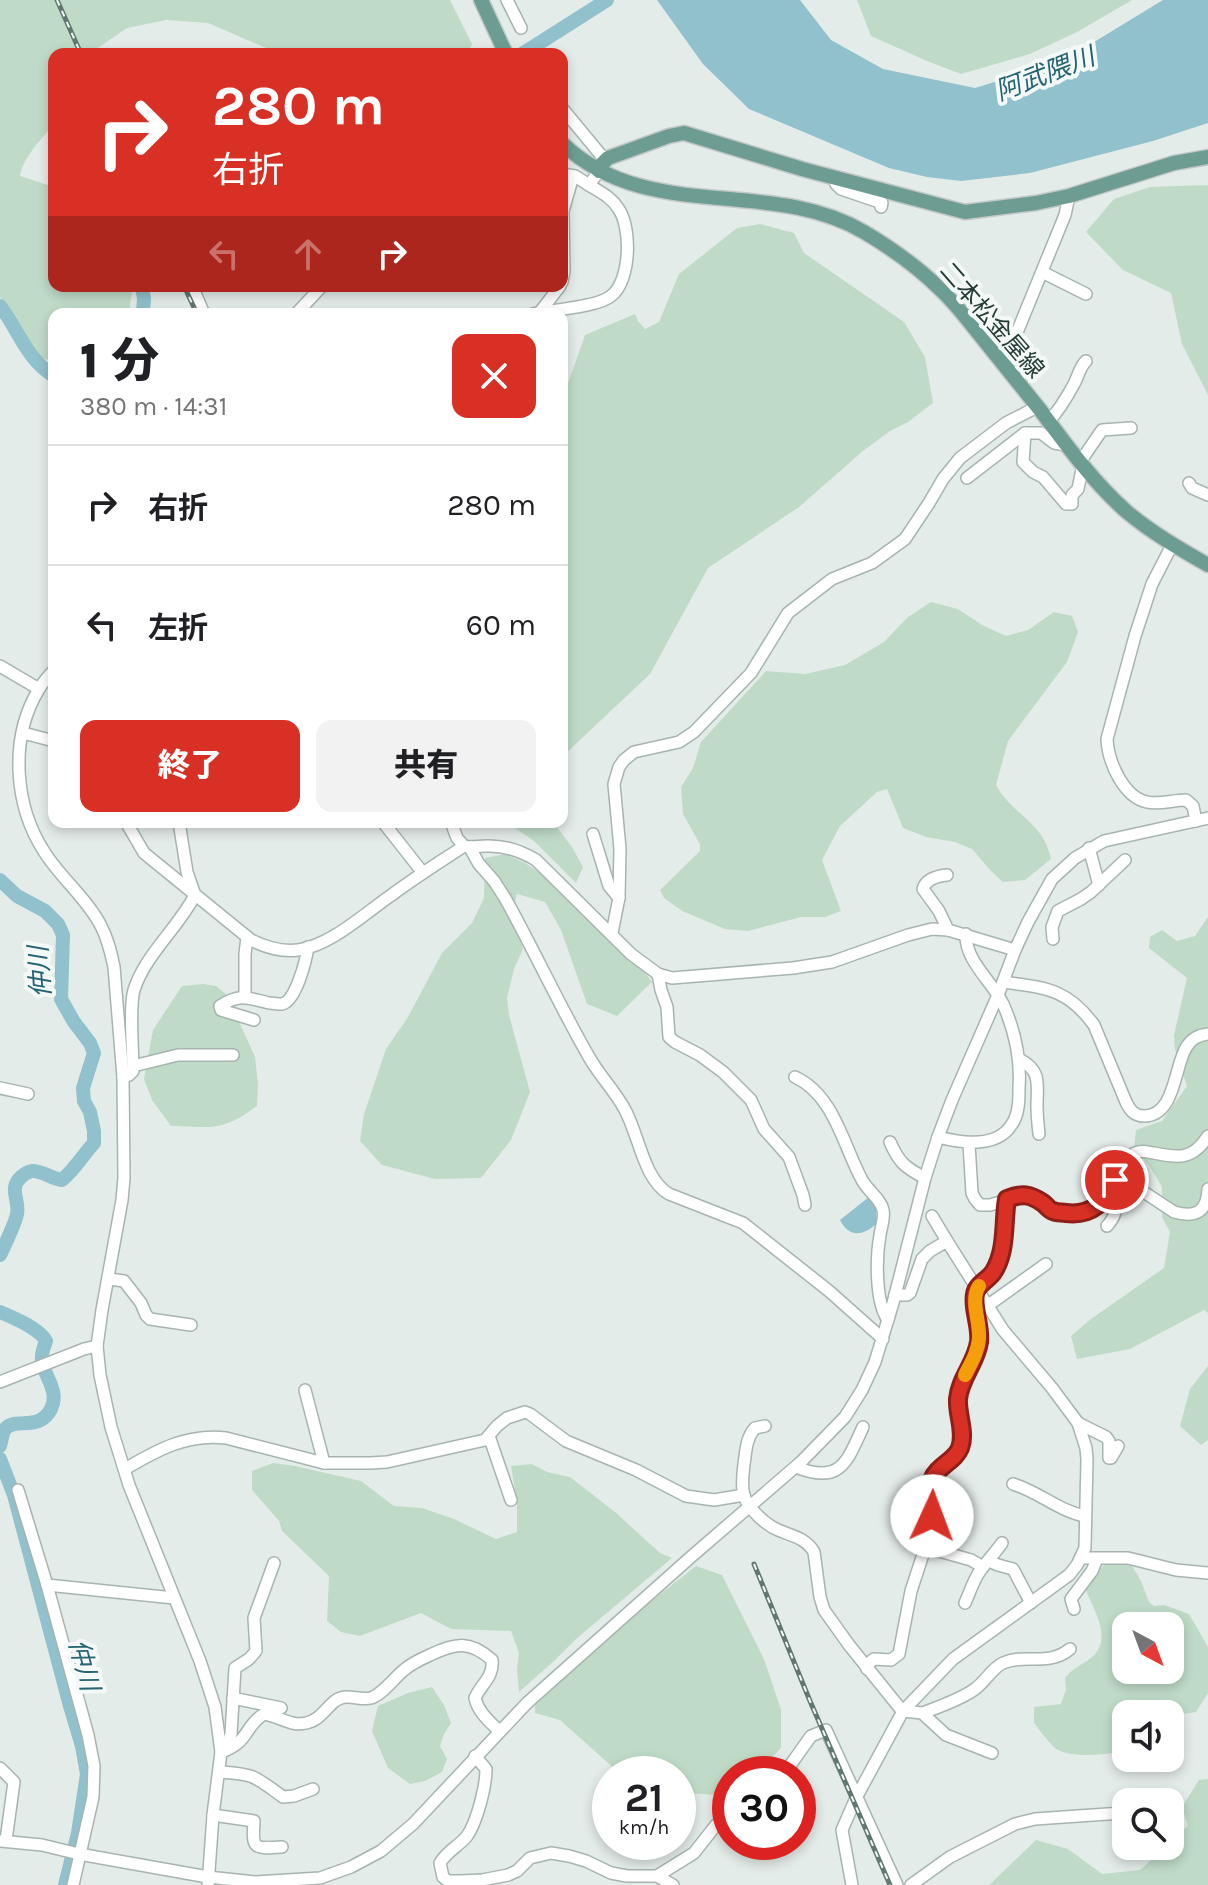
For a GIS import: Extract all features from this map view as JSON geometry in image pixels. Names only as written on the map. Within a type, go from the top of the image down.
[{"type":"main road","points":[[481,0],[503,48]]},
{"type":"main road","points":[[602,165],[669,136],[684,133],[742,152],[965,212],[1069,196],[1174,163],[1208,157]]},
{"type":"main road","name":"二本松金屋線","points":[[568,148],[583,161],[602,165],[626,183],[651,190],[809,209],[847,222],[887,246],[930,279],[956,306],[1066,445],[1125,510],[1172,545],[1208,565]]},
{"type":"street","points":[[507,0],[521,28]]},
{"type":"street","points":[[568,117],[602,165],[589,185]]},
{"type":"street","points":[[564,308],[602,301],[613,295],[619,286],[628,248],[627,226],[616,204],[568,175]]},
{"type":"street","points":[[836,178],[836,184],[841,189],[882,203],[881,207]]},
{"type":"street","points":[[1000,360],[1009,352],[1065,215],[1069,196]]},
{"type":"street","points":[[1042,272],[1086,294]]},
{"type":"street","points":[[302,308],[316,292]]},
{"type":"street","points":[[540,308],[554,292]]},
{"type":"street","points":[[1048,422],[1071,390],[1086,361]]},
{"type":"street","points":[[612,933],[619,898],[620,849],[614,784],[624,760],[634,752],[679,742],[694,732],[751,673],[788,613],[832,579],[872,563],[905,539],[960,458],[1006,423],[1037,407]]},
{"type":"street","points":[[1025,433],[1023,462],[1043,477],[1066,504],[1072,504],[1082,463],[1102,430],[1131,428]]},
{"type":"street","points":[[967,478],[1025,433],[1041,433],[1054,443],[1066,445]]},
{"type":"street","points":[[1189,483],[1192,488],[1208,495]]},
{"type":"street","points":[[0,1768],[14,1782],[3,1840],[57,1848],[208,1881],[320,1878],[351,1867],[381,1851],[413,1824],[527,1703],[692,1556],[748,1501],[796,1467],[845,1417],[862,1390],[883,1339],[925,1178],[952,1100],[1015,950],[1052,879],[1089,848],[1104,841],[1202,820],[1186,800],[1147,803],[1131,795],[1118,777],[1107,747],[1135,636],[1152,584],[1172,545]]},
{"type":"street","points":[[0,666],[39,689]]},
{"type":"street","points":[[48,678],[29,711],[23,733],[19,785],[31,828],[44,852],[100,924],[111,951],[123,1077],[124,1178],[97,1346],[100,1375],[108,1413],[139,1510],[210,1689],[223,1751]]},
{"type":"street","points":[[23,733],[48,739]]},
{"type":"street","points":[[129,828],[144,853],[195,895],[247,937],[262,946],[277,949],[296,950],[327,940],[423,873],[467,847],[484,846],[508,848],[544,866],[631,954],[665,977],[680,979],[832,962],[932,929],[966,934],[1015,950]]},
{"type":"street","points":[[123,1077],[131,1073],[133,1066],[133,993],[140,975],[195,895],[187,872],[180,828]]},
{"type":"street","points":[[388,828],[423,873]]},
{"type":"street","points":[[453,828],[457,838],[505,898],[590,1059],[626,1110],[645,1162],[659,1186],[669,1194],[743,1223],[829,1291],[883,1339]]},
{"type":"street","points":[[593,834],[609,886],[619,898]]},
{"type":"street","points":[[1089,848],[1099,885]]},
{"type":"street","points":[[1053,939],[1052,927],[1058,911],[1081,899],[1125,860]]},
{"type":"street","points":[[947,875],[934,877],[923,889],[948,930]]},
{"type":"street","points":[[938,1137],[969,1144],[997,1137],[1012,1125],[1019,1104],[1019,1059],[1009,1021],[998,995],[968,952],[966,934]]},
{"type":"street","points":[[245,997],[247,937]]},
{"type":"street","points":[[254,1020],[221,1010],[220,1006],[245,997],[280,1004],[287,1002],[295,988],[308,947]]},
{"type":"street","points":[[658,974],[667,1007],[669,1037],[723,1072],[754,1104],[764,1129],[789,1157],[805,1205]]},
{"type":"street","points":[[1003,982],[1059,992],[1086,1014],[1094,1025],[1126,1102],[1138,1116],[1153,1114],[1167,1101],[1174,1088],[1185,1048],[1194,1038],[1208,1034]]},
{"type":"street","points":[[133,1066],[178,1055],[233,1055]]},
{"type":"street","points":[[1019,1059],[1031,1066],[1038,1081],[1039,1134]]},
{"type":"street","points":[[795,1077],[816,1092],[826,1106],[862,1181],[883,1207],[879,1298],[888,1320]]},
{"type":"street","points":[[0,1088],[28,1094]]},
{"type":"street","points":[[969,1144],[972,1193],[980,1205],[1021,1195],[1031,1196],[1053,1212],[1072,1214],[1102,1203],[1126,1161],[1137,1152],[1188,1156],[1208,1136]]},
{"type":"street","points":[[890,1142],[895,1155],[905,1167],[925,1178]]},
{"type":"street","points":[[1118,1175],[1174,1212],[1184,1215],[1202,1209],[1208,1198],[1208,1189]]},
{"type":"street","points":[[1107,1226],[1116,1210],[1110,1190]]},
{"type":"street","points":[[867,1669],[874,1659],[891,1660],[899,1654],[911,1591],[932,1516],[931,1481],[956,1455],[961,1445],[959,1389],[979,1341],[974,1297],[976,1288],[994,1271],[1002,1252],[1007,1199]]},
{"type":"street","points":[[852,1885],[842,1830],[903,1711],[953,1659],[1069,1575],[1085,1548],[1087,1459],[1078,1423],[1003,1330],[932,1216]]},
{"type":"street","points":[[895,1295],[910,1293],[922,1259],[947,1241]]},
{"type":"street","points":[[987,1306],[1046,1264]]},
{"type":"street","points":[[109,1279],[124,1281],[150,1319],[191,1325]]},
{"type":"street","points":[[0,1382],[97,1346]]},
{"type":"street","points":[[305,1390],[324,1463]]},
{"type":"street","points":[[125,1469],[153,1452],[180,1442],[211,1436],[324,1463],[387,1462],[482,1441],[507,1418],[525,1412],[566,1441],[636,1470],[686,1496],[748,1501]]},
{"type":"street","points":[[1078,1423],[1106,1437],[1109,1441],[1109,1458],[1118,1446]]},
{"type":"street","points":[[765,1426],[755,1428],[747,1440],[744,1467],[748,1501],[770,1526],[811,1546],[824,1610],[867,1669],[903,1711],[923,1713],[973,1691],[1004,1662],[1053,1658],[1070,1649]]},
{"type":"street","points":[[796,1467],[810,1472],[839,1469],[851,1453],[863,1427]]},
{"type":"street","points":[[489,1436],[511,1500]]},
{"type":"street","points":[[1013,1484],[1071,1513],[1085,1516]]},
{"type":"street","points":[[18,1490],[47,1585],[94,1766],[93,1797],[73,1885]]},
{"type":"street","points":[[965,1603],[973,1583],[1002,1543]]},
{"type":"street","points":[[925,1547],[1013,1569],[1031,1603]]},
{"type":"street","points":[[1013,1569],[1019,1557]]},
{"type":"street","points":[[1081,1558],[1128,1558],[1176,1570],[1208,1573]]},
{"type":"street","points":[[1074,1609],[1071,1599],[1097,1559]]},
{"type":"street","points":[[208,1881],[219,1772],[223,1751],[231,1734],[235,1668],[256,1651],[254,1618],[274,1563]]},
{"type":"street","points":[[47,1585],[174,1598]]},
{"type":"street","points":[[223,1751],[238,1744],[264,1714],[289,1722],[307,1723],[323,1715],[343,1697],[371,1698],[412,1663],[452,1645],[474,1648],[492,1660],[490,1676],[475,1698],[476,1705],[499,1731]]},
{"type":"street","points":[[233,1698],[281,1708]]},
{"type":"street","points":[[923,1713],[946,1735],[992,1753]]},
{"type":"street","points":[[797,1756],[811,1736],[826,1730],[897,1885]]},
{"type":"street","points":[[475,1756],[486,1769],[482,1796],[466,1837],[440,1863],[443,1877],[448,1881],[508,1875],[530,1858],[551,1853],[586,1861],[611,1873],[657,1876],[673,1885]]},
{"type":"street","points":[[219,1772],[249,1774],[283,1797],[313,1789]]},
{"type":"street","points":[[911,1885],[950,1857],[1015,1824],[1035,1819],[1112,1814]]},
{"type":"street","points":[[213,1815],[254,1821],[252,1841],[255,1846],[263,1849],[282,1847]]},
{"type":"street","points":[[657,1876],[694,1853],[712,1830]]},
{"type":"green space","points":[[0,0],[450,0],[472,44],[470,48],[266,48],[208,23],[166,20],[127,28],[98,48],[48,48],[48,131],[29,156],[20,176],[48,185],[48,292],[132,292],[129,308],[48,308],[48,359],[30,350],[12,311],[0,297]]},
{"type":"green space","points":[[857,0],[1132,0],[1077,32],[1030,54],[961,74],[871,36]]},
{"type":"green space","points":[[1208,185],[1208,395],[1182,344],[1171,293],[1123,270],[1086,232],[1114,199],[1150,187]]},
{"type":"green space","points":[[760,224],[794,233],[804,253],[904,322],[925,357],[933,403],[863,451],[799,507],[708,568],[650,674],[568,751],[568,384],[585,335],[635,314],[645,329],[659,322],[679,274],[737,228]]},
{"type":"green space","points":[[931,602],[958,609],[1006,636],[1028,630],[1054,612],[1072,616],[1078,632],[1067,662],[1008,741],[996,785],[1042,836],[1051,859],[1025,880],[1003,882],[972,849],[903,828],[887,789],[877,792],[840,826],[822,860],[841,911],[825,917],[801,917],[748,931],[725,929],[682,911],[664,898],[660,890],[700,851],[700,844],[683,814],[681,787],[693,768],[701,742],[766,671],[805,674],[845,665],[884,642],[908,617]]},
{"type":"green space","points":[[515,828],[558,828],[583,867],[576,883],[534,841]]},
{"type":"green space","points":[[506,854],[553,881],[643,969],[652,982],[617,1016],[587,1004],[561,930],[545,902],[517,894],[515,915],[523,949],[507,998],[530,1092],[511,1140],[481,1178],[435,1179],[382,1165],[360,1141],[364,1114],[386,1049],[408,1017],[442,953],[472,923],[484,898],[485,858]]},
{"type":"green space","points":[[1208,917],[1208,1313],[1204,1310],[1130,1349],[1077,1359],[1071,1336],[1164,1268],[1170,1232],[1162,1217],[1162,1187],[1134,1147],[1136,1130],[1162,1121],[1187,1086],[1175,1049],[1174,1035],[1187,978],[1149,948],[1150,937],[1162,930],[1177,941],[1195,936]]},
{"type":"green space","points":[[182,986],[216,986],[227,995],[255,1057],[257,1106],[225,1124],[171,1126],[152,1100],[144,1079],[153,1030]]},
{"type":"green space","points":[[1208,1366],[1208,1440],[1201,1445],[1180,1426],[1190,1389]]},
{"type":"green space","points":[[273,1463],[361,1481],[394,1506],[422,1508],[496,1539],[517,1532],[517,1502],[511,1466],[532,1464],[547,1472],[570,1477],[660,1553],[672,1558],[519,1692],[519,1653],[511,1631],[451,1629],[421,1613],[360,1636],[341,1632],[327,1621],[329,1576],[282,1531],[279,1521],[252,1490],[252,1471]]},
{"type":"green space","points":[[1118,1563],[1132,1566],[1149,1602],[1154,1606],[1164,1605],[1183,1612],[1112,1612],[1112,1684],[1184,1684],[1184,1612],[1189,1614],[1208,1647],[1208,1693],[1196,1712],[1184,1714],[1184,1700],[1112,1700],[1112,1752],[1070,1754],[1055,1748],[1046,1739],[1034,1723],[1034,1707],[1061,1704],[1066,1690],[1065,1678],[1091,1658],[1101,1643],[1100,1626],[1086,1591],[1104,1565]]},
{"type":"green space","points":[[696,1566],[722,1575],[764,1659],[781,1710],[781,1748],[773,1756],[712,1756],[712,1795],[696,1793],[696,1756],[600,1756],[560,1720],[535,1713],[535,1706],[546,1695]]},
{"type":"green space","points":[[432,1687],[451,1723],[440,1746],[447,1759],[442,1772],[425,1781],[410,1784],[388,1768],[372,1731],[378,1706]]},
{"type":"green space","points":[[1208,1779],[1208,1885],[989,1885],[1036,1840],[1068,1849],[1102,1874],[1140,1870],[1151,1860],[1184,1860],[1184,1830],[1188,1826],[1184,1804],[1199,1780]]},
{"type":"water","name":"阿武隈川","points":[[657,0],[800,0],[831,40],[883,69],[975,88],[1063,61],[1163,0],[1208,0],[1208,123],[1153,141],[1030,173],[961,181],[927,177],[889,168],[749,109],[703,64]]},
{"type":"water","points":[[869,1197],[876,1206],[876,1224],[861,1233],[848,1230],[840,1220]]},
{"type":"waterway","name":"仲川","points":[[531,48],[607,0]]},
{"type":"waterway","name":"仲川","points":[[143,292],[143,308]]},
{"type":"waterway","name":"仲川","points":[[0,306],[30,353],[48,372]]},
{"type":"waterway","name":"仲川","points":[[0,880],[17,896],[45,911],[58,924],[63,935],[61,999],[94,1053],[83,1088],[94,1143],[62,1180],[32,1171],[17,1181],[17,1214],[0,1255]]},
{"type":"waterway","name":"仲川","points":[[0,1312],[43,1336],[46,1341],[42,1352],[43,1366],[54,1396],[46,1416],[6,1428],[0,1446]]},
{"type":"waterway","name":"仲川","points":[[0,1459],[14,1495],[87,1774],[78,1833],[65,1885]]},
{"type":"railway","points":[[57,0],[78,48]]},
{"type":"railway","points":[[187,292],[194,308]]},
{"type":"railway","points":[[754,1564],[890,1885]]},
{"type":"slow traffic","points":[[965,1375],[979,1341],[974,1297],[979,1286]]},
{"type":"route","points":[[932,1516],[931,1481],[960,1450],[959,1389],[979,1341],[974,1297],[976,1288],[991,1276],[1002,1252],[1007,1199],[1031,1196],[1053,1212],[1079,1213],[1102,1203],[1115,1180]]}]
